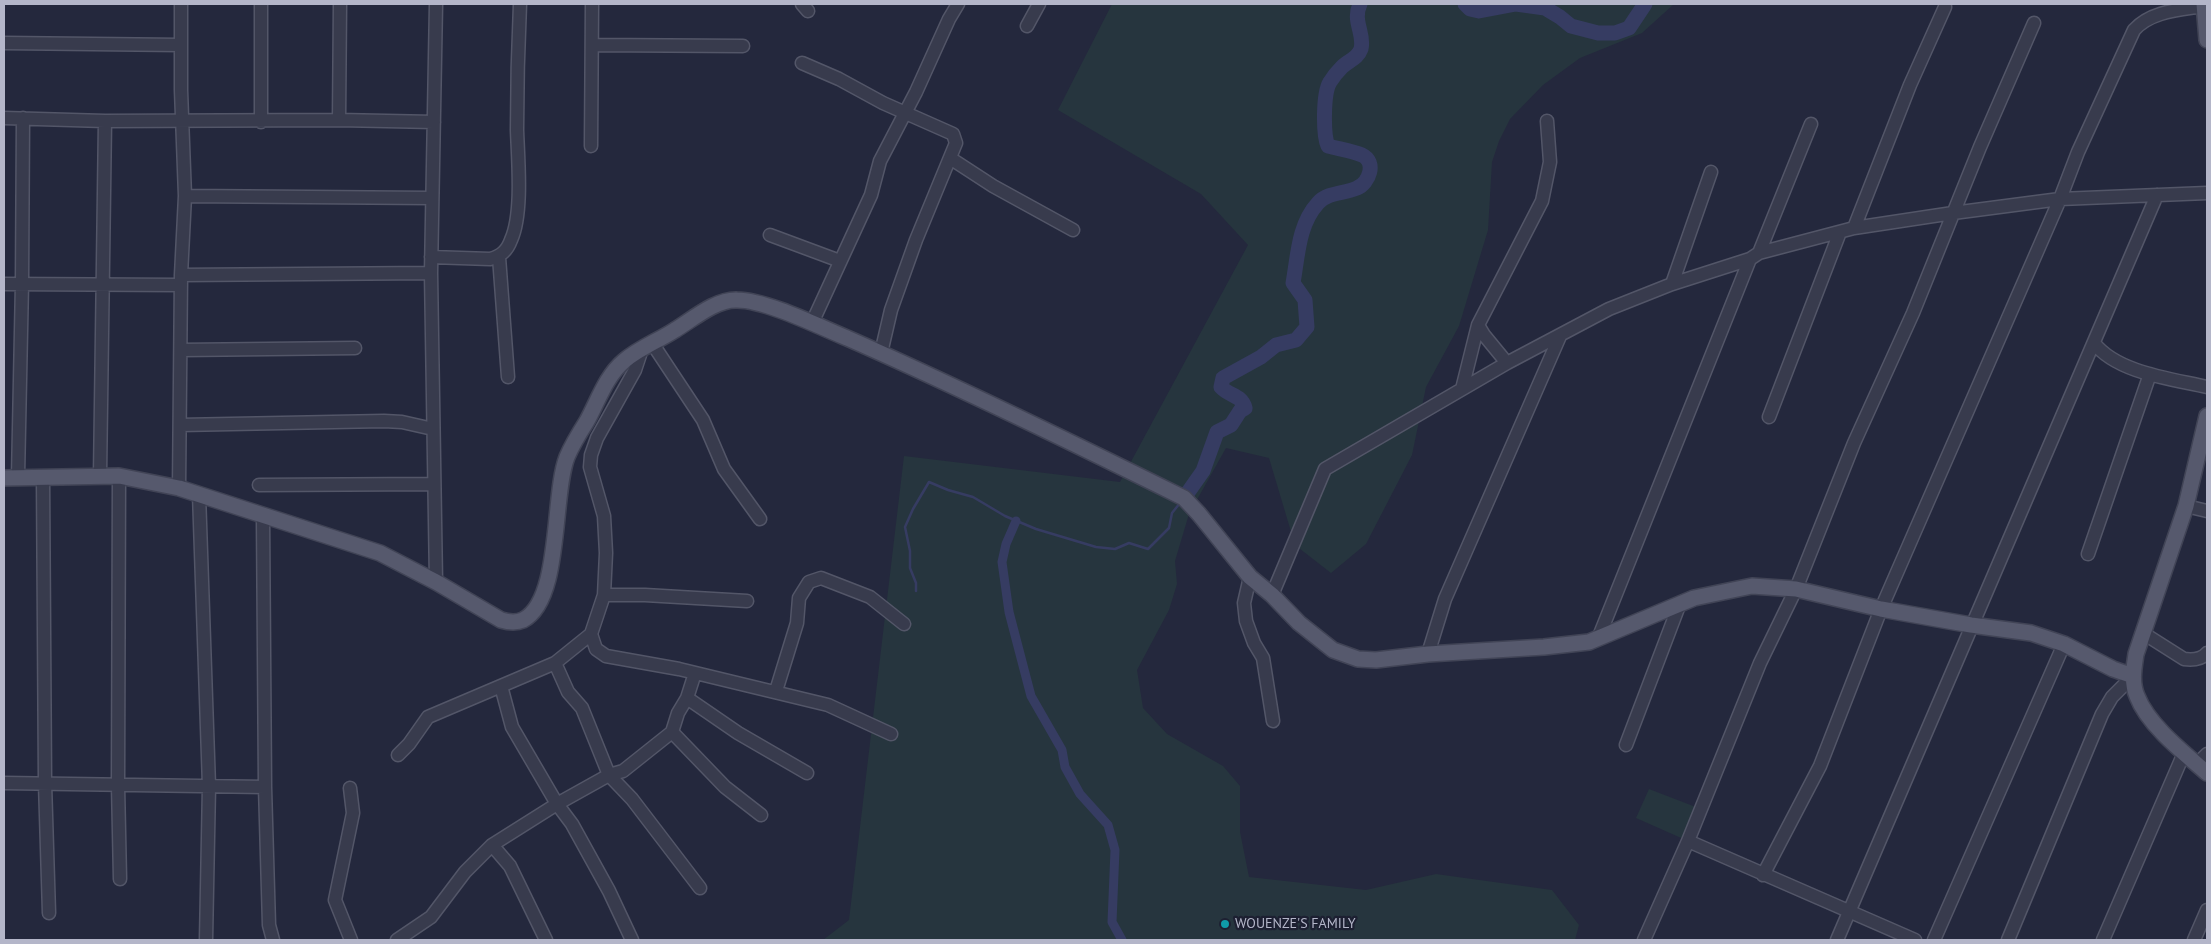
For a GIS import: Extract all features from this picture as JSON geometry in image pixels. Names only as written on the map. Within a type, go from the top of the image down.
[{"type":"main road","points":[[2204,5],[2207,40]]},
{"type":"main road","points":[[11,477],[119,476],[179,488],[380,553],[436,582],[501,620],[512,622],[522,620],[531,614],[548,585],[555,541],[561,477],[567,456],[608,381],[623,362],[647,346],[715,306],[735,299],[753,302],[812,323],[881,353],[1063,438],[1184,498],[1250,577],[1272,595],[1299,623],[1333,650],[1358,659],[1544,647],[1598,639],[1680,603],[1711,593],[1752,586],[1796,589],[1881,609],[1971,625],[2031,633],[2064,644],[2113,670],[2133,676]]},
{"type":"main road","points":[[2204,764],[2184,753],[2146,714],[2136,695],[2133,676],[2136,654],[2186,506],[2207,416]]},
{"type":"street","points":[[179,488],[181,280],[185,196],[181,4]]},
{"type":"street","points":[[260,122],[261,4]]},
{"type":"street","points":[[338,120],[340,4]]},
{"type":"street","points":[[436,4],[431,257],[436,582]]},
{"type":"street","points":[[431,257],[490,259],[499,256],[506,250],[516,224],[520,4]]},
{"type":"street","points":[[591,146],[592,4]]},
{"type":"street","points":[[812,323],[871,195],[880,160],[916,92],[949,18],[958,4]]},
{"type":"street","points":[[1028,26],[1039,4]]},
{"type":"street","points":[[1763,875],[1820,766],[1881,609],[2060,199],[2078,152],[2134,30],[2142,21],[2159,14],[2204,5]]},
{"type":"street","points":[[1854,228],[1910,85],[1945,7]]},
{"type":"street","points":[[1644,940],[1688,841],[1760,663],[1796,589],[1854,443],[1913,313],[2034,23]]},
{"type":"street","points":[[4,43],[181,45]]},
{"type":"street","points":[[593,45],[743,46]]},
{"type":"street","points":[[802,63],[839,78],[883,103],[953,134],[956,143],[923,219],[897,292],[881,353]]},
{"type":"street","points":[[4,118],[105,121],[260,122],[338,120],[434,122]]},
{"type":"street","points":[[11,477],[22,283],[23,118]]},
{"type":"street","points":[[100,476],[105,121]]},
{"type":"street","points":[[1462,389],[1478,325],[1542,201],[1550,162],[1547,121]]},
{"type":"street","points":[[1598,639],[1754,256],[1811,124]]},
{"type":"street","points":[[950,158],[992,186],[1073,230]]},
{"type":"street","points":[[1672,284],[1711,172]]},
{"type":"street","points":[[1272,595],[1325,470],[1507,363],[1609,309],[1672,284],[1754,256],[1854,228],[2060,199],[2207,193]]},
{"type":"street","points":[[1837,940],[1971,625],[2158,195]]},
{"type":"street","points":[[185,196],[432,198]]},
{"type":"street","points":[[1769,417],[1840,232]]},
{"type":"street","points":[[770,234],[840,261]]},
{"type":"street","points":[[499,256],[508,377]]},
{"type":"street","points":[[4,284],[103,284],[431,273]]},
{"type":"street","points":[[1478,325],[1507,363]]},
{"type":"street","points":[[1428,654],[1445,599],[1560,336]]},
{"type":"street","points":[[2094,343],[2099,349],[2121,364],[2150,374],[2207,387]]},
{"type":"street","points":[[398,755],[409,744],[428,717],[555,663],[591,634],[604,595],[606,553],[604,516],[590,466],[596,438],[647,346],[702,420],[724,469],[760,519]]},
{"type":"street","points":[[181,350],[355,348]]},
{"type":"street","points":[[2088,554],[2150,374]]},
{"type":"street","points":[[180,425],[384,421],[402,422],[433,429]]},
{"type":"street","points":[[119,476],[118,785],[120,880]]},
{"type":"street","points":[[43,477],[45,783],[49,913]]},
{"type":"street","points":[[259,485],[434,484]]},
{"type":"street","points":[[199,494],[209,786],[206,940]]},
{"type":"street","points":[[2186,506],[2207,511]]},
{"type":"street","points":[[263,516],[265,786],[269,925],[273,940]]},
{"type":"street","points":[[1250,577],[1244,603],[1246,621],[1254,644],[1263,658],[1273,721]]},
{"type":"street","points":[[776,692],[797,623],[799,598],[809,582],[821,578],[870,596],[904,624]]},
{"type":"street","points":[[604,595],[645,595],[748,601]]},
{"type":"street","points":[[1626,745],[1680,603]]},
{"type":"street","points":[[591,634],[596,649],[606,656],[695,673],[828,704],[891,734]]},
{"type":"street","points":[[2143,634],[2184,659],[2192,660],[2204,657],[2207,653]]},
{"type":"street","points":[[1934,940],[2064,644]]},
{"type":"street","points":[[555,663],[568,692],[582,708],[609,775],[632,800],[700,888]]},
{"type":"street","points":[[397,940],[431,917],[465,872],[492,845],[557,804],[609,775],[623,771],[672,732],[678,713],[687,698],[695,673]]},
{"type":"street","points":[[2008,940],[2102,714],[2112,697],[2133,676]]},
{"type":"street","points":[[501,686],[512,727],[557,804],[572,824],[609,891],[632,940]]},
{"type":"street","points":[[687,698],[738,733],[807,773]]},
{"type":"street","points":[[672,732],[725,787],[761,816]]},
{"type":"street","points":[[2102,940],[2184,753]]},
{"type":"street","points":[[4,783],[265,786]]},
{"type":"street","points":[[350,788],[353,813],[335,900],[351,940]]},
{"type":"street","points":[[1688,841],[1914,940]]},
{"type":"street","points":[[492,845],[510,866],[546,940]]},
{"type":"street","points":[[2194,940],[2207,910]]},
{"type":"shaded area","points":[[1112,4],[1674,4],[1642,33],[1580,58],[1543,85],[1510,119],[1499,141],[1492,162],[1488,230],[1459,326],[1426,387],[1412,455],[1366,544],[1331,573],[1295,545],[1269,458],[1226,448],[1189,514],[1175,561],[1177,584],[1169,610],[1137,670],[1143,708],[1167,734],[1223,766],[1240,786],[1240,832],[1249,877],[1366,890],[1436,874],[1552,890],[1579,925],[1575,940],[823,940],[849,920],[904,456],[1120,482],[1248,245],[1201,194],[1058,110]]},
{"type":"shaded area","points":[[1649,789],[1701,809],[1688,841],[1636,818]]},
{"type":"waterway","points":[[1184,498],[1203,471],[1217,432],[1231,425],[1240,411],[1245,408],[1241,400],[1221,387],[1223,378],[1261,357],[1276,345],[1296,340],[1307,327],[1305,300],[1293,283],[1300,241],[1311,212],[1322,199],[1357,188],[1365,182],[1370,172],[1367,158],[1350,151],[1328,146],[1326,141],[1325,104],[1328,87],[1340,69],[1355,57],[1361,49],[1362,43],[1357,16],[1360,4]]},
{"type":"waterway","points":[[1465,4],[1470,9],[1479,11],[1516,4],[1545,8],[1571,26],[1598,33],[1615,33],[1629,28],[1645,4]]},
{"type":"waterway","points":[[916,591],[916,583],[910,568],[910,551],[905,527],[929,482],[973,497],[1005,516],[1036,529],[1096,547],[1115,549],[1129,543],[1148,549],[1169,528],[1172,513],[1180,503]]},
{"type":"waterway","points":[[1016,521],[1006,544],[1002,562],[1009,612],[1031,696],[1062,750],[1065,767],[1080,794],[1108,825],[1115,850],[1112,922],[1122,940]]},
{"type":"place","name":"WOUENZE'S FAMILY","points":[[1225,924]]}]
